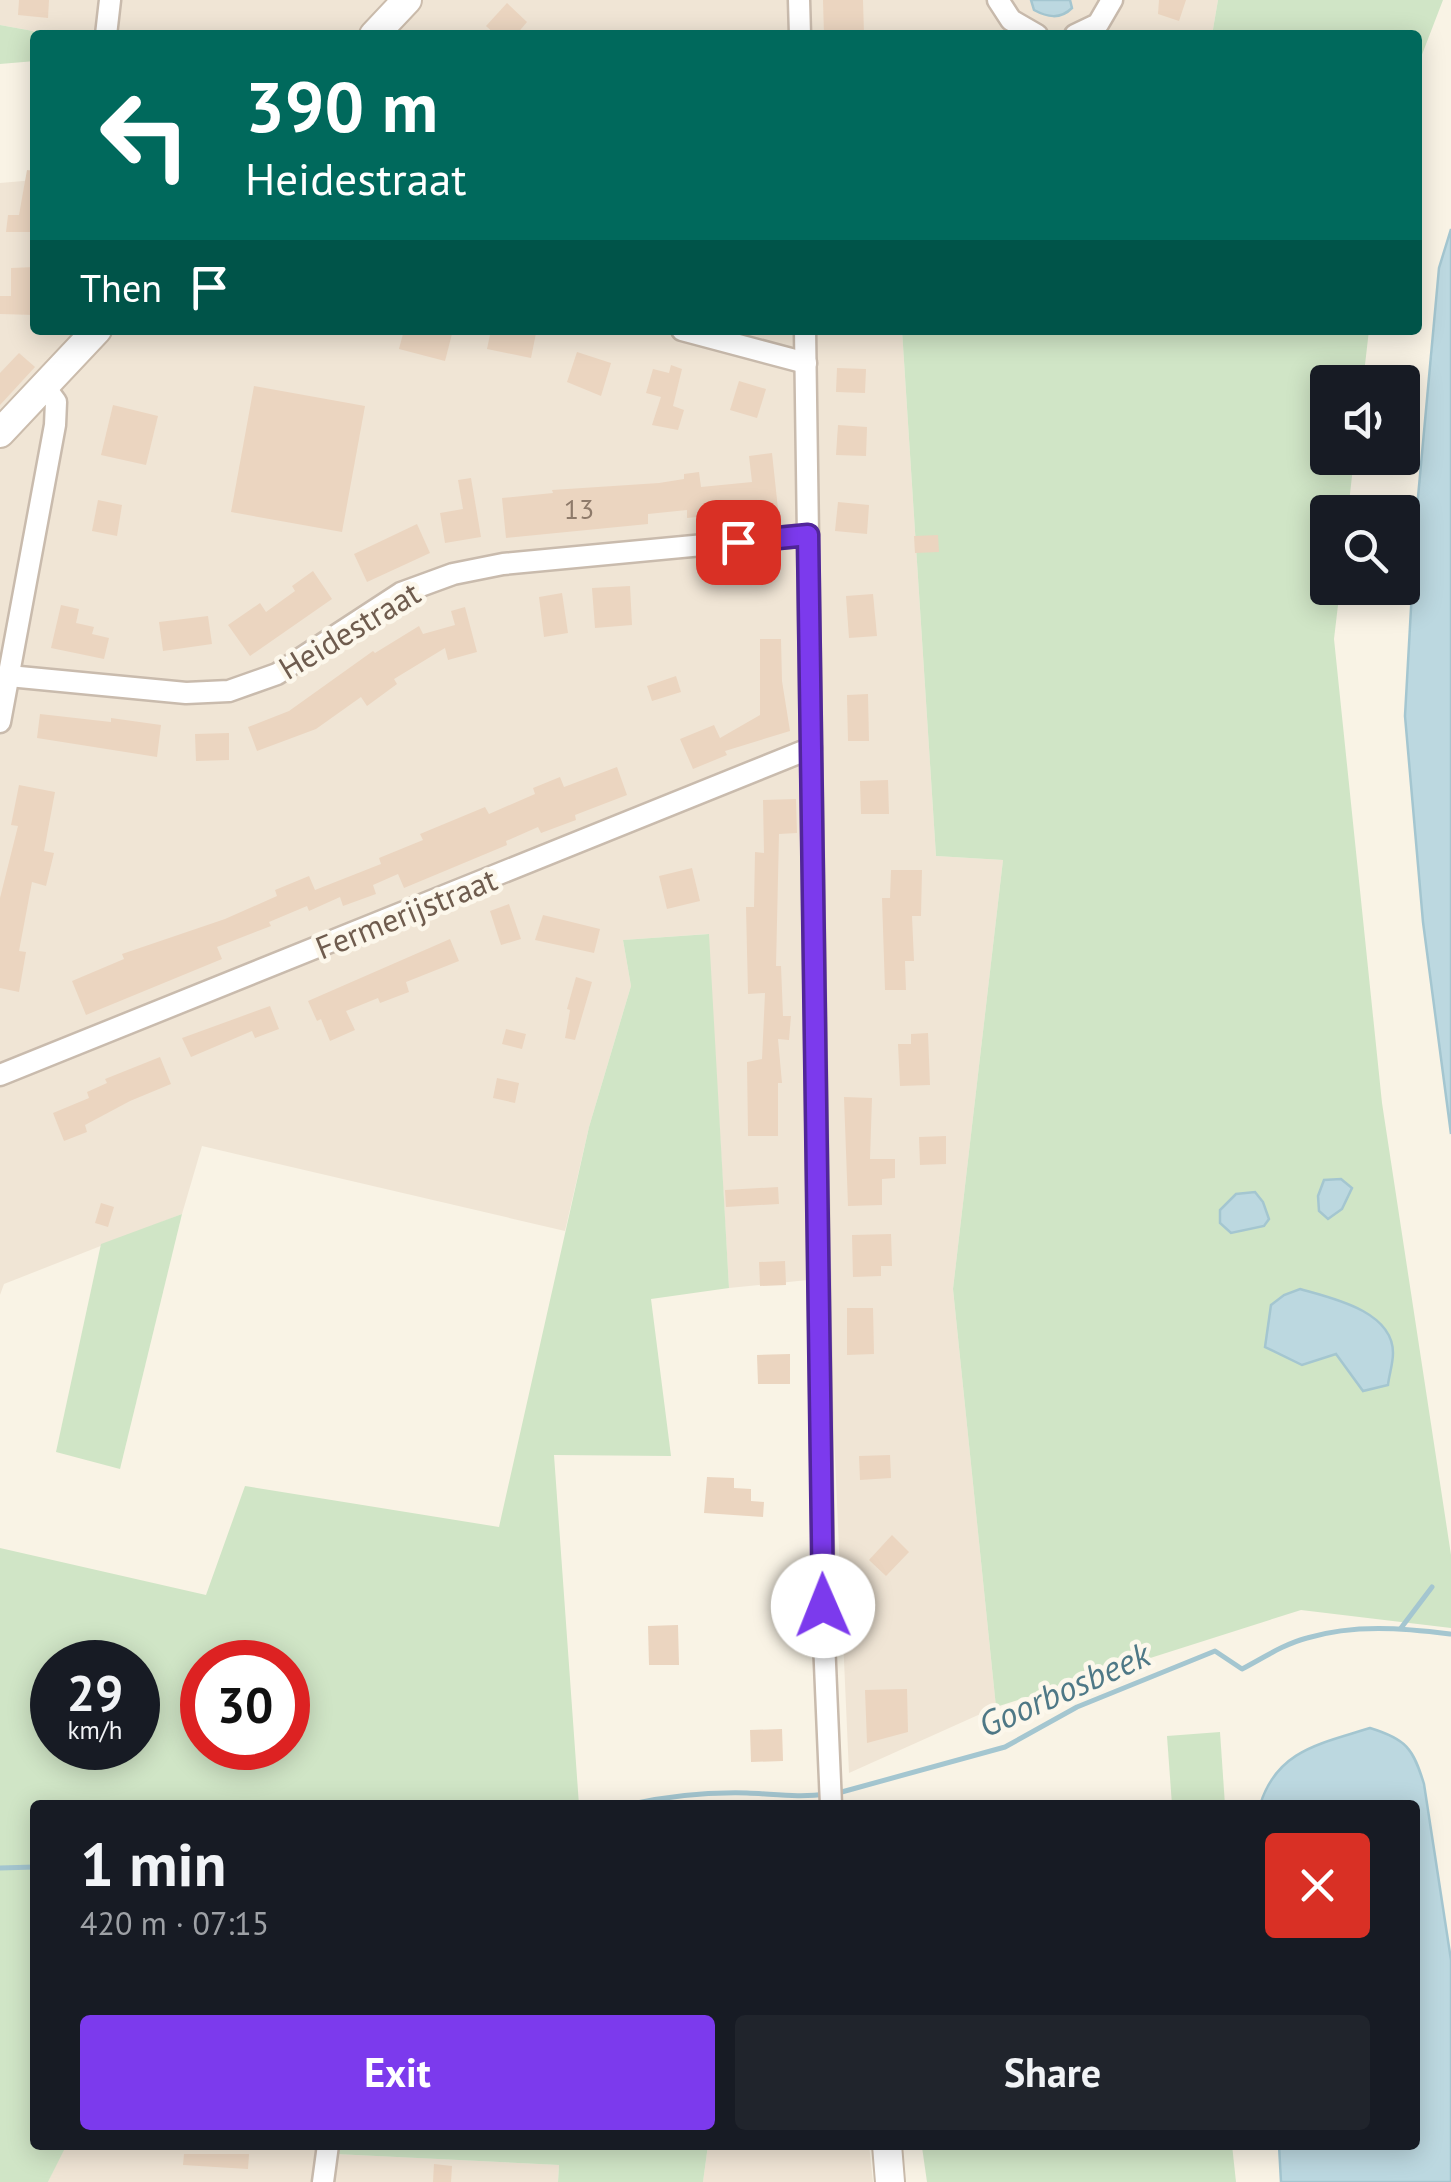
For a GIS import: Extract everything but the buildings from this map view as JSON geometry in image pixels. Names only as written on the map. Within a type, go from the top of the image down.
[{"type":"street","points":[[107,30],[110,0]]},
{"type":"street","points":[[379,30],[407,0]]},
{"type":"street","points":[[798,0],[800,30]]},
{"type":"street","points":[[998,0],[1012,20],[1029,30]]},
{"type":"street","points":[[1085,30],[1098,24],[1112,0]]},
{"type":"street","points":[[0,433],[87,335]]},
{"type":"street","points":[[701,335],[806,363]]},
{"type":"street","points":[[805,335],[824,1641],[831,1800]]},
{"type":"street","points":[[0,722],[55,426],[56,402],[45,387]]},
{"type":"street","name":"Heidestraat","points":[[9,676],[186,693],[229,691],[277,674],[401,593],[453,574],[503,564],[808,535]]},
{"type":"street","name":"Fermerijstraat","points":[[0,1075],[812,748]]},
{"type":"street","points":[[323,2182],[327,2150]]},
{"type":"street","points":[[887,2150],[890,2182]]},
{"type":"shaded area","points":[[0,0],[1218,0],[1213,30],[30,30],[0,25]]},
{"type":"shaded area","points":[[30,180],[30,335],[902,335],[936,856],[1003,860],[953,1289],[996,1707],[849,1773],[827,1278],[729,1288],[708,934],[623,940],[631,986],[589,1127],[565,1231],[202,1146],[182,1214],[4,1284],[0,1295],[0,183]]},
{"type":"shaded area","points":[[63,2150],[335,2150],[335,2154],[559,2165],[558,2182],[48,2182]]},
{"type":"shaded area","points":[[707,2150],[870,2150],[873,2182],[703,2182]]},
{"type":"green space","points":[[1218,0],[1443,0],[1422,55],[1422,30],[1213,30]]},
{"type":"green space","points":[[0,25],[30,30],[30,61],[0,64]]},
{"type":"green space","points":[[902,335],[1368,335],[1365,365],[1310,365],[1310,475],[1352,475],[1350,495],[1310,495],[1310,605],[1338,605],[1334,639],[1382,1103],[1451,1555],[1451,1628],[1301,1610],[996,1707],[953,1289],[1003,860],[936,856]]},
{"type":"green space","points":[[709,934],[729,1288],[651,1299],[671,1456],[554,1455],[579,1800],[30,1800],[30,2150],[64,2150],[48,2182],[0,2182],[0,1548],[206,1595],[245,1486],[499,1527],[589,1127],[631,986],[623,940]]},
{"type":"green space","points":[[182,1214],[120,1469],[56,1452],[101,1244]]},
{"type":"green space","points":[[1220,1732],[1225,1800],[1172,1800],[1167,1736]]},
{"type":"green space","points":[[335,2150],[707,2150],[703,2182],[558,2182],[559,2165],[335,2154]]},
{"type":"green space","points":[[922,2150],[1233,2150],[1236,2182],[927,2182]]},
{"type":"water","points":[[1031,0],[1070,0],[1072,8],[1049,16],[1034,10]]},
{"type":"water","points":[[1451,229],[1451,1134],[1423,922],[1405,716],[1411,605],[1420,605],[1418,495],[1439,268]]},
{"type":"water","points":[[1341,1179],[1352,1188],[1342,1209],[1328,1219],[1319,1211],[1318,1196],[1324,1180]]},
{"type":"water","points":[[1255,1192],[1269,1219],[1264,1226],[1231,1233],[1220,1223],[1220,1210],[1236,1194]]},
{"type":"water","points":[[1300,1289],[1358,1309],[1383,1327],[1393,1353],[1388,1385],[1363,1391],[1336,1354],[1302,1365],[1265,1347],[1271,1305]]},
{"type":"water","points":[[1370,1728],[1392,1736],[1416,1762],[1424,1784],[1451,1960],[1451,2182],[1281,2182],[1279,2150],[1420,2150],[1420,1800],[1262,1800],[1277,1772],[1318,1745]]},
{"type":"waterway","points":[[1401,1628],[1432,1587]]},
{"type":"waterway","name":"Goorbosbeek","points":[[838,1793],[1005,1747],[1077,1707],[1215,1651],[1242,1669],[1290,1644],[1325,1634],[1379,1629],[1450,1634]]},
{"type":"waterway","name":"Goorbosbeek","points":[[654,1800],[701,1794],[827,1794]]},
{"type":"waterway","name":"Goorbosbeek","points":[[0,1868],[30,1867]]},
{"type":"route","points":[[738,542],[808,535],[823,1606]]}]
